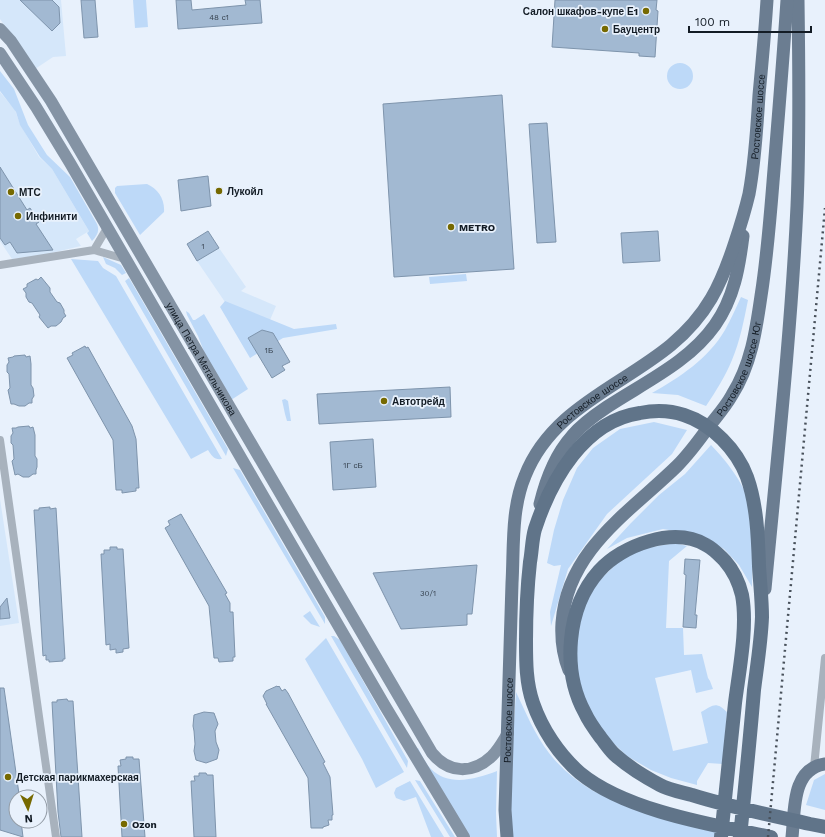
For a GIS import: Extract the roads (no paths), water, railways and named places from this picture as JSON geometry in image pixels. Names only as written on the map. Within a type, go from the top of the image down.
[{"type":"highway","points":[[740,837],[762,617],[758,534],[752,496],[747,477],[738,459],[731,448],[717,435],[691,418],[664,410],[631,414],[616,420],[597,432],[583,444],[564,466],[554,484],[534,530],[526,607],[526,664],[532,702],[546,732],[568,762],[581,774],[603,788],[651,808],[711,825],[771,837]]},
{"type":"highway","points":[[721,837],[735,706],[744,624],[742,594],[736,577],[729,566],[718,553],[705,544],[690,539],[663,538],[642,542],[606,564],[598,572],[584,592],[576,613],[570,651],[573,679],[584,713],[614,754],[661,785],[711,801],[810,824],[825,827]]},
{"type":"main road","name":"Ростовское шоссе","points":[[507,837],[505,810],[515,520],[525,476],[541,446],[569,415],[669,346],[687,331],[712,299],[726,269],[749,194],[754,155],[767,0]]},
{"type":"main road","name":"Ростовское шоссе Юг","points":[[573,679],[564,658],[562,629],[563,614],[569,590],[580,566],[598,540],[616,521],[688,455],[731,398],[745,371],[754,344],[764,274],[787,0]]},
{"type":"main road","points":[[762,617],[793,282],[797,204],[798,0]]},
{"type":"main road","name":"улица Петра Метальникова","points":[[0,29],[11,41],[50,101],[396,694],[432,753],[438,760],[451,768],[468,769],[476,767],[493,755],[508,733]]},
{"type":"main road","name":"улица Петра Метальникова","points":[[0,53],[36,107],[70,163],[384,706],[464,837]]},
{"type":"main road","points":[[534,530],[548,475],[561,450],[572,436],[595,416],[673,366],[706,337],[715,324],[733,290],[737,275],[749,194]]},
{"type":"main road","points":[[384,706],[396,702],[396,694]]},
{"type":"main road","points":[[792,837],[798,785],[807,772],[819,765]]},
{"type":"street","points":[[94,250],[107,228]]},
{"type":"street","points":[[0,265],[94,250],[125,259]]},
{"type":"street","points":[[0,440],[3,487],[56,837]]},
{"type":"street","points":[[819,765],[825,658]]},
{"type":"railway","points":[[768,837],[825,208]]},
{"type":"place","name":"Салон шкафов-купе Е1","points":[[646,11]]},
{"type":"place","name":"Бауцентр","points":[[605,29]]},
{"type":"place","name":"Лукойл","points":[[219,191]]},
{"type":"place","name":"МТС","points":[[11,192]]},
{"type":"place","name":"Инфинити","points":[[18,216]]},
{"type":"place","name":"METRO","points":[[451,227]]},
{"type":"place","name":"Автотрейд","points":[[384,401]]},
{"type":"place","name":"Детская парикмахерская","points":[[8,777]]},
{"type":"place","name":"Ozon","points":[[124,824]]}]
